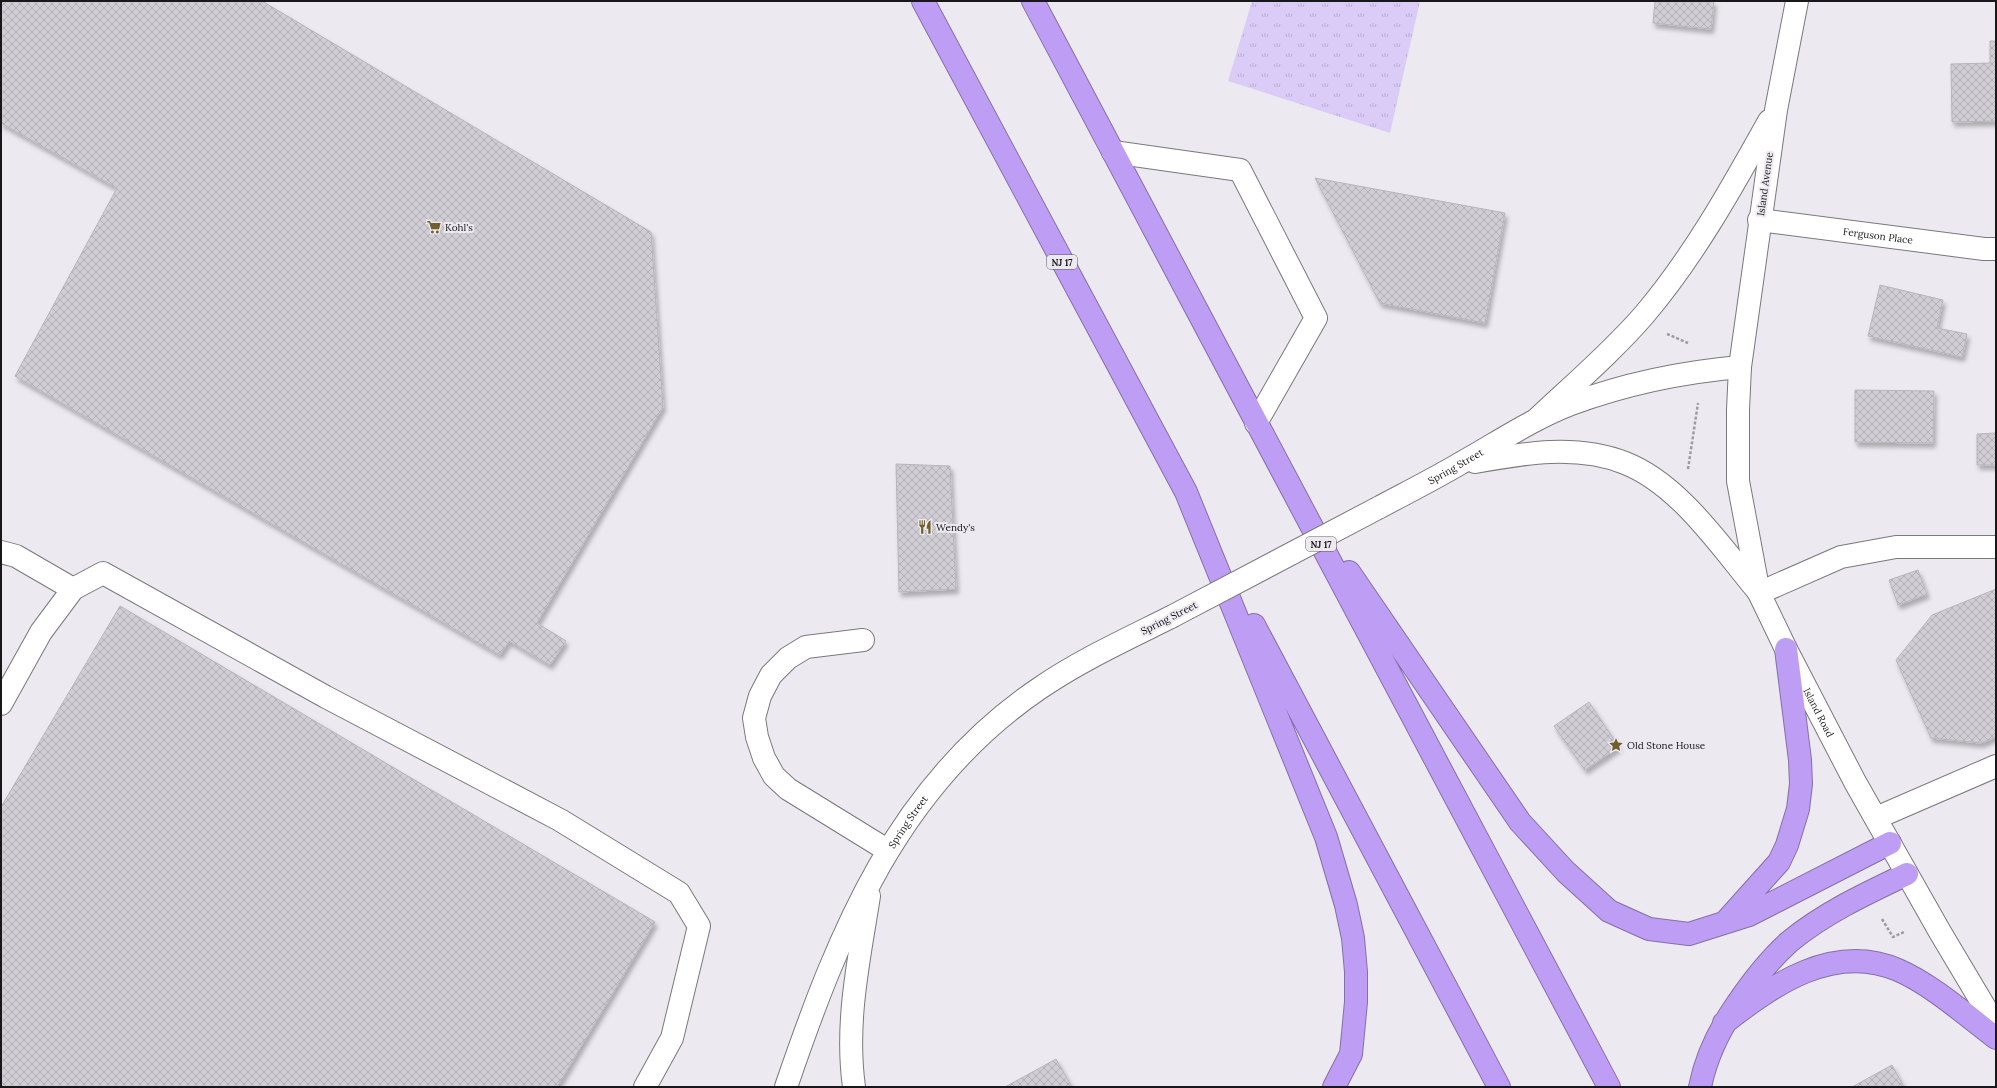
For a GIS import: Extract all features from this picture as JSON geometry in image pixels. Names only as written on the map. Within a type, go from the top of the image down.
[{"type":"highway","name":"NJ 17","points":[[923,1],[1186,492],[1200,523],[1499,1087]]},
{"type":"highway","name":"NJ 17","points":[[1032,1],[1609,1087]]},
{"type":"highway","points":[[1286,478],[1520,822],[1566,872],[1609,911],[1649,929],[1689,934],[1722,925],[1756,912],[1890,843]]},
{"type":"highway","points":[[1200,523],[1326,837],[1344,898],[1352,938],[1356,972],[1356,1002],[1351,1054],[1351,1087]]},
{"type":"highway","points":[[1722,925],[1779,862],[1787,845],[1798,809],[1801,784],[1800,760],[1786,649]]},
{"type":"highway","points":[[1700,1087],[1703,1070],[1712,1045],[1724,1023],[1757,976],[1790,942],[1811,926],[1866,894],[1907,874]]},
{"type":"highway","points":[[1724,1023],[1766,991],[1803,972],[1823,965],[1844,962],[1866,962],[1885,965],[1914,978],[1996,1038]]},
{"type":"highway","points":[[1334,1087],[1351,1054]]},
{"type":"street","name":"Island Avenue","points":[[1740,367],[1759,220],[1776,110],[1797,1]]},
{"type":"street","points":[[1537,419],[1620,340],[1652,305],[1704,234],[1776,110]]},
{"type":"street","points":[[1113,152],[1240,170],[1316,318],[1256,423]]},
{"type":"street","name":"Ferguson Place","points":[[1759,220],[1984,249],[1996,249]]},
{"type":"street","name":"Spring Street","points":[[786,1087],[835,954],[872,876],[887,850],[931,789],[984,732],[1009,711],[1040,688],[1098,654],[1378,508],[1460,464],[1537,419],[1571,404],[1635,385],[1694,372],[1740,367]]},
{"type":"street","name":"Island Road","points":[[1740,367],[1738,410],[1738,481],[1759,593],[1786,649],[1876,818],[1996,1026]]},
{"type":"street","points":[[1460,464],[1514,454],[1564,452],[1600,456],[1626,463],[1658,482],[1672,493],[1706,528],[1759,593],[1841,556],[1896,547],[1996,546]]},
{"type":"street","points":[[1,552],[16,556],[73,589]]},
{"type":"street","points":[[1,704],[42,632],[73,589],[103,573],[326,697],[560,820],[679,893],[699,926],[672,1038],[645,1087]]},
{"type":"street","points":[[863,640],[806,648],[788,658],[771,675],[760,696],[754,718],[757,738],[764,758],[774,776],[788,789],[887,850]]},
{"type":"street","points":[[1876,818],[1996,766]]},
{"type":"street","points":[[854,1087],[851,1066],[851,1014],[872,876]]},
{"type":"street","points":[[780,1087],[799,1049]]},
{"type":"path","points":[[1662,332],[1689,343]]},
{"type":"path","points":[[1688,471],[1698,402]]},
{"type":"path","points":[[1879,914],[1893,937],[1904,932]]},
{"type":"green space","points":[[1252,1],[1420,1],[1390,133],[1228,81]]},
{"type":"building","points":[[1,1],[262,1],[651,232],[663,407],[537,623],[566,641],[550,665],[509,641],[500,655],[15,376],[117,188],[1,123]]},
{"type":"building","points":[[1655,1],[1714,1],[1711,29],[1653,23]]},
{"type":"building","points":[[1990,41],[1996,41],[1996,121],[1952,122],[1951,64],[1990,63]]},
{"type":"building","points":[[1315,178],[1505,213],[1485,323],[1380,303]]},
{"type":"building","points":[[1880,285],[1943,300],[1937,328],[1967,334],[1962,357],[1868,336]]},
{"type":"building","points":[[1855,390],[1934,391],[1933,443],[1855,442]]},
{"type":"building","points":[[1996,433],[1996,465],[1977,465],[1977,434]]},
{"type":"building","name":"Wendy's","points":[[896,464],[950,466],[956,589],[899,592]]},
{"type":"building","points":[[1918,570],[1927,594],[1898,605],[1889,580]]},
{"type":"building","points":[[1996,589],[1996,737],[1981,743],[1931,738],[1896,660],[1932,615]]},
{"type":"building","points":[[120,606],[655,922],[557,1087],[1,1087],[1,807]]},
{"type":"building","points":[[1589,702],[1619,747],[1585,770],[1554,726]]},
{"type":"building","points":[[1056,1059],[1072,1087],[1005,1087]]},
{"type":"building","points":[[1892,1065],[1904,1087],[1852,1087]]},
{"type":"place","name":"Kohl's","points":[[434,227]]},
{"type":"place","name":"Wendy's","points":[[925,527]]},
{"type":"place","name":"Old Stone House","points":[[1616,745]]}]
